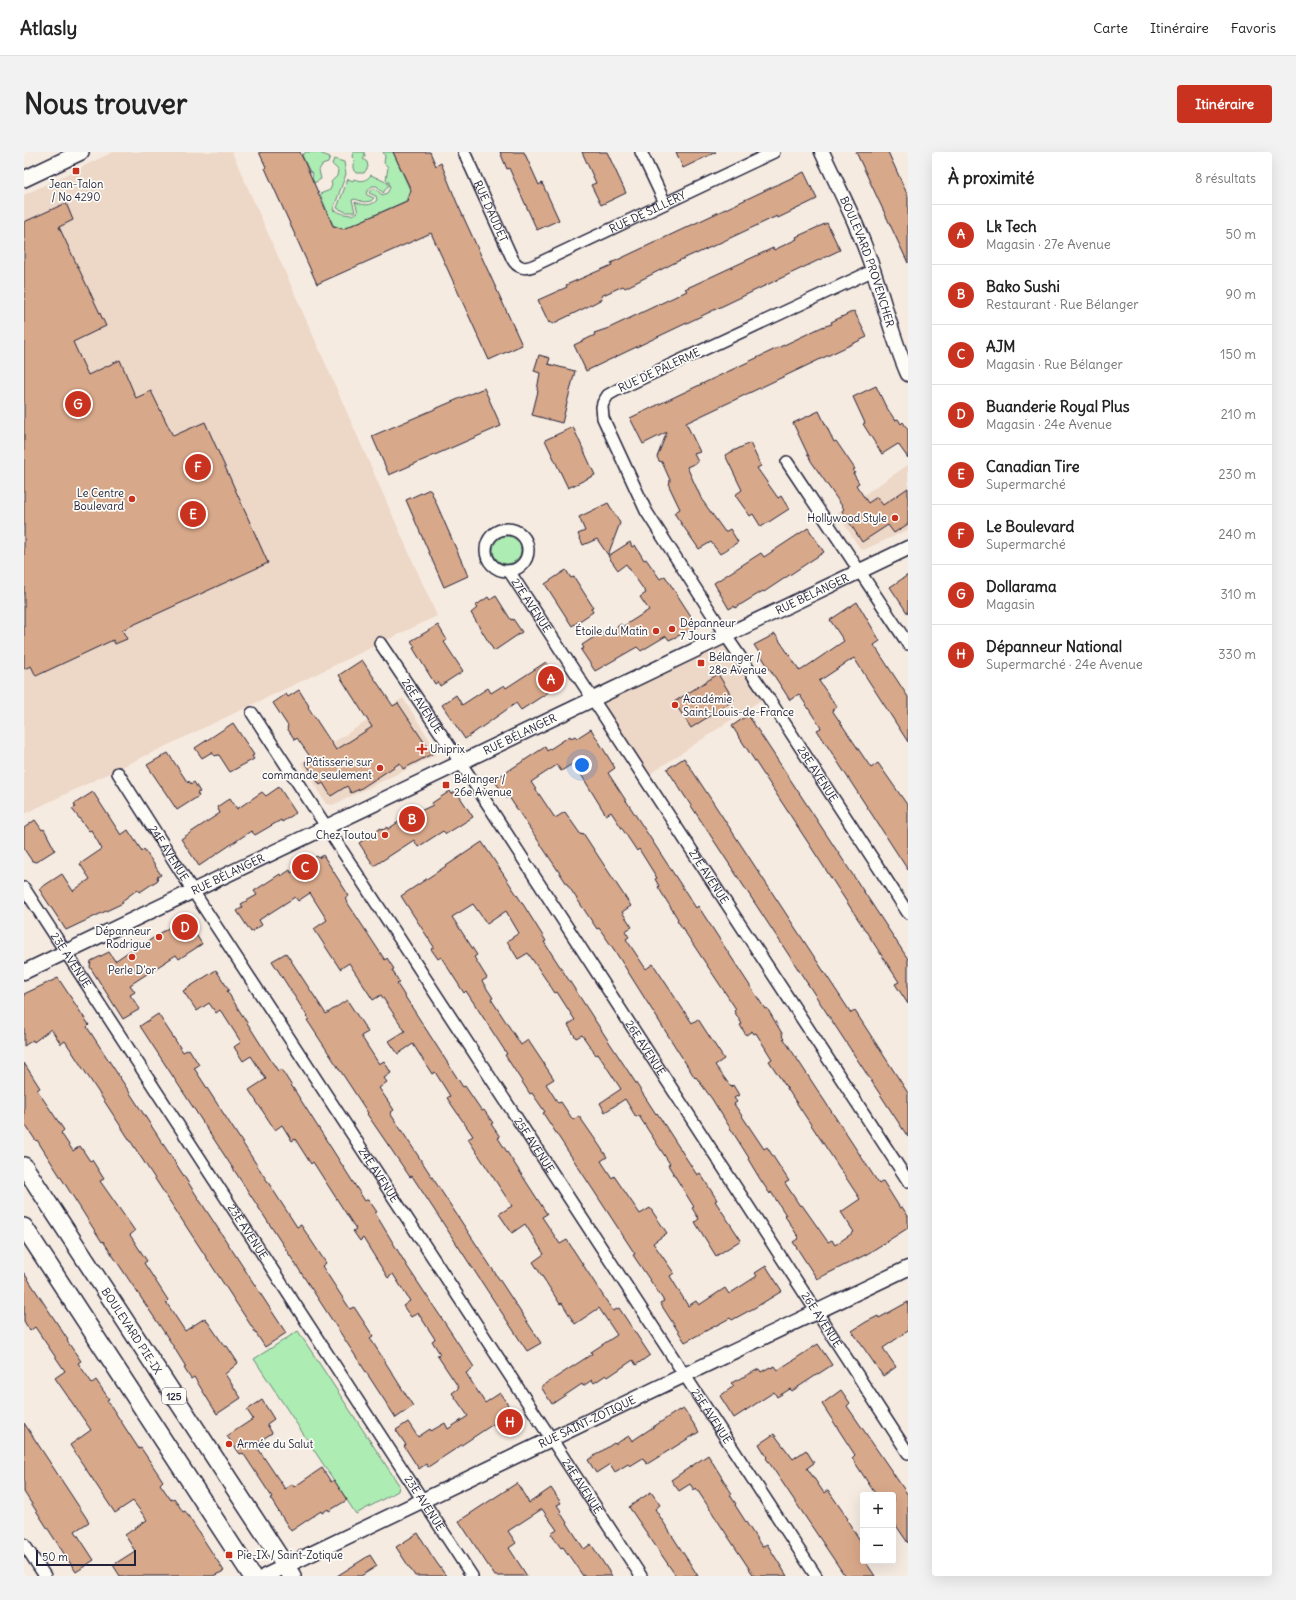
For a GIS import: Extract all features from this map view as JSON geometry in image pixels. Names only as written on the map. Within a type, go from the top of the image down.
[{"type":"main road","points":[[24,180],[81,152]]},
{"type":"main road","name":"BOULEVARD PIE-IX","points":[[24,1166],[289,1571]]},
{"type":"main road","points":[[24,1227],[252,1576]]},
{"type":"street","name":"RUE DAUDET","points":[[464,152],[512,258],[520,267]]},
{"type":"street","points":[[641,152],[665,203]]},
{"type":"street","name":"RUE DE SILLERY","points":[[520,267],[527,268],[535,265],[774,152]]},
{"type":"street","name":"BOULEVARD PROVENCHER","points":[[822,152],[854,219],[874,270],[892,333],[908,374]]},
{"type":"street","name":"RUE DE PALERME","points":[[726,636],[646,512],[605,424],[602,413],[603,403],[608,395],[617,390],[874,270]]},
{"type":"street","points":[[787,462],[908,644]]},
{"type":"street","name":"RUE BÉLANGER","points":[[24,972],[908,548]]},
{"type":"street","name":"27E AVENUE","points":[[509,571],[908,1181]]},
{"type":"street","name":"28E AVENUE","points":[[726,636],[767,696],[908,913]]},
{"type":"street","name":"26E AVENUE","points":[[380,643],[460,763],[908,1453]]},
{"type":"street","name":"25E AVENUE","points":[[252,713],[816,1576]]},
{"type":"street","name":"24E AVENUE","points":[[118,772],[193,891],[641,1576]]},
{"type":"street","name":"23E AVENUE","points":[[24,888],[472,1576]]},
{"type":"street","name":"RUE SAINT-ZOTIQUE","points":[[265,1576],[289,1571],[423,1500],[908,1268]]},
{"type":"street","points":[[24,1544],[45,1576]]},
{"type":"shaded area","points":[[113,152],[232,152],[437,616],[24,814],[24,195]]},
{"type":"shaded area","points":[[908,465],[908,530],[863,550],[859,547],[837,513]]},
{"type":"shaded area","name":"Académie Saint-Louis-de-France","points":[[726,636],[767,696],[644,778],[592,699]]},
{"type":"shaded area","points":[[403,698],[436,750],[434,756],[333,805],[326,804],[301,763]]},
{"type":"green space","points":[[306,152],[317,152],[330,157],[328,163],[322,165],[319,170],[321,179],[314,183],[312,178],[313,174],[309,170],[302,155]]},
{"type":"green space","points":[[353,152],[364,152],[365,156],[363,159],[367,162],[368,167],[364,173],[356,173],[354,170],[353,165],[355,160],[352,157]]},
{"type":"green space","points":[[383,152],[393,152],[410,190],[406,201],[343,229],[333,225],[320,194],[330,190],[332,185],[331,182],[337,176],[338,170],[332,164],[334,159],[344,162],[346,174],[333,210],[352,215],[358,212],[355,202],[364,205],[372,204],[377,200],[376,196],[369,193],[372,189],[376,189],[382,195],[387,193],[390,188],[389,182],[386,180],[388,167],[384,163],[385,156]]},
{"type":"green space","points":[[371,175],[388,183],[388,186],[383,193],[377,186],[372,186],[366,193],[374,198],[371,201],[364,202],[355,199],[352,200],[355,212],[346,212],[337,208],[348,179],[353,181],[354,179],[363,180],[367,179]]},
{"type":"green space","points":[[507,536],[517,540],[521,550],[517,560],[507,564],[497,560],[493,550],[497,540]]},
{"type":"green space","points":[[298,1331],[399,1485],[398,1491],[356,1514],[254,1359]]},
{"type":"building","points":[[259,152],[300,152],[333,226],[343,229],[407,201],[411,190],[393,152],[430,152],[436,166],[441,163],[457,203],[522,345],[489,360],[431,233],[317,284]]},
{"type":"building","points":[[500,152],[524,152],[539,185],[542,183],[559,220],[537,230],[509,168],[507,169]]},
{"type":"building","points":[[582,152],[607,152],[626,193],[601,205],[591,185],[596,183]]},
{"type":"building","points":[[676,152],[716,152],[683,168]]},
{"type":"building","points":[[856,152],[888,152],[908,196],[908,263]]},
{"type":"building","points":[[804,172],[817,199],[778,218],[777,216],[676,262],[625,288],[623,286],[601,296],[602,299],[585,308],[552,324],[551,322],[549,323],[538,300],[567,287],[566,285],[612,265],[611,263]]},
{"type":"building","name":"Le Centre Boulevard","points":[[66,203],[73,220],[59,227],[106,326],[73,342],[88,375],[120,360],[136,398],[151,391],[173,436],[205,422],[268,563],[122,630],[127,639],[115,644],[113,640],[36,676],[31,666],[24,669],[24,222]]},
{"type":"building","points":[[827,223],[840,250],[586,371],[574,345],[595,335],[594,333],[609,328],[687,291],[685,289],[773,248],[774,250],[797,239],[796,237]]},
{"type":"building","points":[[854,311],[867,337],[686,423],[700,452],[694,454],[698,462],[687,467],[702,500],[725,532],[730,529],[738,542],[720,554],[711,542],[699,549],[674,513],[680,509],[669,486],[670,480],[662,462],[659,461],[657,457],[667,432],[643,444],[630,418],[822,327],[832,324],[831,322]]},
{"type":"building","points":[[539,355],[550,358],[548,364],[575,371],[562,423],[532,415],[538,391],[540,373],[534,371]]},
{"type":"building","points":[[876,386],[885,405],[895,420],[898,419],[901,424],[903,422],[908,430],[908,458],[898,444],[882,454],[863,424],[865,423],[853,397]]},
{"type":"building","points":[[484,388],[501,426],[389,475],[372,436]]},
{"type":"building","points":[[819,411],[834,442],[836,441],[855,469],[853,470],[855,473],[853,473],[859,483],[856,485],[868,503],[877,497],[883,505],[908,488],[908,524],[894,533],[888,525],[862,542],[842,511],[844,509],[811,461],[793,423]]},
{"type":"building","points":[[573,427],[595,475],[568,488],[545,440]]},
{"type":"building","points":[[750,443],[761,466],[757,468],[778,498],[781,496],[789,509],[761,527],[753,514],[750,516],[735,495],[742,490],[725,455]]},
{"type":"building","points":[[430,489],[468,576],[444,587],[406,500]]},
{"type":"building","points":[[608,503],[620,523],[608,555],[597,539],[583,545],[578,534],[585,531],[579,517]]},
{"type":"building","points":[[808,528],[824,552],[764,592],[763,591],[735,608],[734,606],[729,609],[714,583],[761,553],[764,557]]},
{"type":"building","points":[[630,542],[632,547],[635,545],[644,560],[646,559],[660,579],[665,576],[698,627],[669,640],[666,636],[641,651],[637,647],[595,671],[581,650],[584,648],[582,645],[605,630],[607,633],[621,624],[622,627],[649,610],[640,597],[646,593],[626,564],[618,570],[608,556]]},
{"type":"building","points":[[566,570],[571,578],[574,577],[593,607],[591,608],[593,612],[572,626],[545,584]]},
{"type":"building","points":[[908,575],[908,614],[890,587]]},
{"type":"building","points":[[496,596],[511,620],[513,619],[522,632],[494,651],[471,613],[477,608],[475,606],[488,597],[490,600]]},
{"type":"building","points":[[857,602],[880,641],[874,645],[908,697],[908,742],[854,658],[819,681],[837,707],[832,710],[871,768],[878,763],[908,806],[908,870],[817,730],[821,728],[799,694],[790,700],[754,645],[775,634],[800,671],[844,641],[830,620]]},
{"type":"building","points":[[438,625],[447,640],[444,642],[463,671],[440,686],[438,682],[435,684],[413,648],[415,647],[411,641]]},
{"type":"building","points":[[362,660],[393,706],[398,703],[432,754],[403,769],[400,763],[360,789],[351,793],[347,786],[331,796],[323,783],[320,785],[305,762],[311,758],[297,738],[295,740],[273,703],[286,694],[288,697],[299,690],[309,706],[308,707],[336,750],[372,727],[339,675]]},
{"type":"building","points":[[546,662],[561,684],[521,710],[516,703],[465,739],[442,705],[456,695],[462,705],[488,688],[491,693],[504,685],[506,688]]},
{"type":"building","points":[[718,674],[734,700],[691,728],[674,702]]},
{"type":"building","points":[[748,715],[908,959],[908,1004],[895,984],[899,982],[732,726]]},
{"type":"building","points":[[233,723],[254,755],[252,756],[254,759],[230,772],[219,755],[214,756],[212,752],[202,758],[195,748]]},
{"type":"building","points":[[591,729],[615,768],[608,773],[696,908],[698,906],[765,1009],[767,1008],[783,1035],[782,1036],[879,1184],[883,1181],[900,1208],[902,1207],[908,1216],[908,1228],[867,1254],[817,1279],[793,1242],[799,1238],[785,1216],[786,1215],[771,1192],[770,1194],[760,1179],[748,1159],[749,1158],[712,1099],[696,1077],[695,1078],[613,948],[599,928],[597,929],[509,797],[506,798],[494,780],[545,747],[547,751],[570,736],[571,738],[575,736],[577,738]],"holes":[[[574,763],[606,815],[611,812],[637,851],[639,849],[657,878],[655,879],[659,886],[658,887],[678,919],[677,920],[736,1009],[734,1011],[742,1024],[740,1025],[746,1035],[752,1031],[754,1034],[756,1033],[772,1059],[769,1061],[860,1199],[841,1212],[854,1232],[835,1245],[832,1240],[828,1242],[802,1205],[800,1206],[785,1183],[789,1181],[767,1147],[764,1149],[734,1104],[737,1102],[734,1098],[739,1095],[733,1085],[731,1087],[715,1065],[724,1059],[698,1019],[692,1023],[653,964],[646,969],[626,939],[629,937],[625,931],[632,927],[622,912],[631,906],[583,833],[581,835],[565,812],[555,818],[531,782],[557,765],[561,771]]]},
{"type":"building","points":[[168,753],[188,783],[189,781],[191,784],[194,782],[200,792],[197,793],[199,796],[177,810],[147,765]]},
{"type":"building","points":[[684,758],[851,1013],[855,1011],[908,1093],[908,1137],[667,769]]},
{"type":"building","points":[[279,787],[296,813],[282,822],[281,820],[255,835],[251,831],[199,866],[181,839],[220,813],[217,807],[230,798],[237,809],[262,792],[266,796]]},
{"type":"building","points":[[450,791],[452,794],[456,791],[473,817],[446,834],[443,831],[418,847],[414,840],[374,866],[359,843],[381,828],[383,830],[387,827],[388,829],[403,819],[433,805],[432,803]]},
{"type":"building","points":[[93,792],[121,835],[128,830],[142,851],[144,849],[161,875],[157,877],[158,880],[140,892],[138,889],[122,901],[123,903],[66,930],[39,889],[62,874],[73,891],[90,879],[80,864],[102,849],[91,830],[89,831],[72,809],[76,807],[74,804]]},
{"type":"building","points":[[35,820],[42,830],[44,829],[55,850],[36,862],[32,861],[24,849],[24,828]]},
{"type":"building","points":[[482,842],[546,941],[544,942],[697,1175],[700,1173],[717,1200],[715,1201],[741,1240],[716,1256],[695,1222],[699,1219],[692,1208],[694,1207],[668,1165],[670,1164],[639,1116],[636,1117],[625,1099],[605,1112],[600,1103],[621,1089],[598,1054],[596,1055],[582,1035],[576,1038],[568,1025],[575,1020],[557,992],[555,993],[528,953],[518,959],[507,941],[519,933],[506,911],[487,924],[473,904],[452,917],[477,955],[474,957],[487,978],[482,981],[493,998],[491,999],[521,1045],[528,1040],[554,1079],[546,1084],[558,1103],[561,1102],[573,1120],[579,1116],[607,1157],[601,1161],[612,1178],[614,1176],[640,1214],[650,1208],[667,1233],[653,1243],[674,1273],[670,1276],[688,1306],[696,1301],[699,1305],[725,1288],[729,1294],[757,1276],[755,1273],[766,1266],[782,1291],[732,1320],[730,1318],[685,1342],[660,1303],[664,1301],[543,1113],[545,1112],[532,1093],[530,1094],[505,1055],[507,1054],[466,991],[464,993],[441,957],[438,959],[431,949],[434,947],[401,896]]},
{"type":"building","points":[[323,855],[349,896],[345,899],[385,960],[387,958],[394,969],[392,970],[400,983],[397,984],[463,1087],[465,1086],[482,1111],[484,1110],[493,1123],[491,1124],[500,1137],[498,1138],[547,1214],[542,1217],[560,1244],[567,1240],[613,1311],[619,1308],[650,1355],[636,1365],[633,1360],[608,1377],[606,1375],[594,1383],[592,1380],[583,1386],[582,1384],[552,1404],[541,1387],[592,1354],[591,1352],[617,1335],[599,1308],[575,1324],[562,1303],[560,1304],[533,1262],[544,1254],[525,1224],[512,1233],[499,1214],[512,1206],[468,1139],[473,1136],[447,1098],[450,1096],[435,1072],[432,1074],[413,1044],[398,1054],[389,1041],[405,1031],[381,995],[373,1000],[349,963],[340,969],[314,929],[327,920],[310,893],[298,901],[295,897],[259,920],[262,925],[251,932],[237,911],[243,907],[241,904],[257,895],[254,891],[280,874],[281,876],[290,870],[291,873],[317,856],[319,858]]},
{"type":"building","points":[[185,917],[202,944],[179,959],[176,955],[130,985],[135,992],[130,995],[140,1009],[123,1019],[90,967],[91,961],[109,952],[115,961],[131,950],[132,952]]},
{"type":"building","points":[[286,953],[326,1014],[347,1000],[368,1032],[361,1036],[379,1064],[384,1061],[391,1073],[384,1078],[387,1082],[379,1088],[394,1110],[390,1113],[541,1343],[527,1351],[412,1176],[410,1177],[367,1114],[368,1113],[307,1020],[309,1019],[272,961]]},
{"type":"building","points":[[216,970],[229,990],[227,991],[278,1071],[281,1069],[365,1201],[368,1199],[377,1212],[375,1213],[407,1266],[474,1367],[466,1373],[485,1403],[500,1393],[520,1423],[504,1431],[498,1421],[428,1467],[426,1464],[419,1469],[404,1446],[406,1445],[396,1430],[408,1422],[418,1437],[430,1429],[431,1431],[445,1423],[448,1429],[468,1416],[452,1393],[459,1388],[437,1355],[440,1354],[432,1341],[435,1339],[418,1313],[411,1317],[403,1306],[410,1301],[393,1274],[388,1278],[363,1238],[360,1241],[353,1231],[356,1229],[313,1162],[311,1164],[295,1139],[292,1141],[282,1125],[275,1130],[249,1090],[266,1079],[251,1056],[243,1061],[234,1047],[241,1042],[225,1017],[220,1010],[216,1013],[209,1003],[197,1011],[183,991]]},
{"type":"building","points":[[58,978],[89,1025],[87,1027],[286,1333],[265,1347],[65,1041],[61,1044],[51,1029],[34,1042],[33,1040],[24,1046],[24,994]]},
{"type":"building","points":[[158,1014],[183,1052],[189,1049],[199,1065],[194,1068],[297,1227],[301,1225],[326,1263],[322,1266],[350,1309],[354,1307],[373,1336],[370,1338],[413,1406],[396,1418],[140,1026]]},
{"type":"building","points":[[24,1063],[40,1088],[37,1090],[64,1130],[61,1133],[73,1151],[80,1146],[90,1161],[92,1160],[104,1179],[100,1181],[135,1231],[130,1235],[147,1261],[144,1263],[168,1300],[166,1302],[185,1331],[205,1318],[238,1363],[225,1374],[241,1398],[217,1414],[194,1377],[191,1379],[184,1368],[186,1367],[170,1341],[103,1241],[102,1242],[37,1140],[36,1141],[24,1123]]},
{"type":"building","points":[[24,1273],[81,1361],[78,1363],[92,1383],[96,1380],[109,1399],[107,1400],[139,1449],[141,1448],[163,1481],[160,1484],[171,1500],[174,1498],[183,1512],[185,1511],[224,1571],[213,1576],[120,1576],[113,1565],[135,1551],[125,1535],[147,1520],[133,1501],[115,1513],[70,1445],[91,1430],[55,1378],[65,1371],[35,1327],[30,1331],[24,1321]]},
{"type":"building","points":[[908,1302],[908,1331],[883,1348],[896,1367],[883,1376],[852,1331],[866,1322],[878,1316],[879,1318]]},
{"type":"building","points":[[818,1344],[832,1365],[792,1391],[790,1389],[777,1397],[774,1392],[734,1418],[720,1396],[734,1386],[731,1383],[759,1369],[761,1372],[775,1366],[778,1370]]},
{"type":"building","points":[[841,1390],[850,1403],[847,1406],[908,1495],[908,1543],[896,1525],[896,1492],[874,1492],[852,1458],[855,1455],[822,1404]]},
{"type":"building","points":[[262,1400],[274,1419],[267,1424],[272,1433],[255,1444],[285,1489],[292,1484],[294,1487],[322,1468],[331,1482],[334,1480],[347,1500],[329,1511],[328,1509],[322,1513],[321,1511],[291,1531],[270,1498],[272,1497],[243,1453],[240,1454],[227,1436],[253,1419],[247,1410]]},
{"type":"building","points":[[684,1409],[699,1432],[647,1464],[643,1458],[630,1466],[628,1464],[615,1472],[610,1464],[596,1473],[588,1460],[614,1443],[615,1444],[629,1436],[632,1441],[679,1410]]},
{"type":"building","points":[[24,1423],[89,1522],[75,1531],[94,1560],[76,1572],[24,1492]]},
{"type":"building","points":[[774,1434],[793,1459],[806,1450],[814,1463],[807,1468],[824,1493],[828,1490],[848,1519],[847,1520],[860,1540],[860,1564],[867,1564],[875,1576],[845,1576],[766,1458],[767,1457],[759,1444]]},
{"type":"building","points":[[708,1455],[732,1494],[730,1495],[736,1504],[735,1505],[762,1547],[767,1544],[787,1576],[754,1576],[696,1488],[694,1490],[690,1484],[679,1491],[671,1480]]},
{"type":"building","points":[[517,1483],[529,1503],[551,1488],[561,1503],[557,1505],[561,1511],[560,1512],[584,1549],[591,1544],[612,1576],[583,1576],[563,1547],[561,1548],[551,1534],[557,1530],[542,1509],[508,1531],[516,1543],[509,1548],[527,1576],[495,1576],[459,1521]]},
{"type":"building","points":[[651,1492],[660,1505],[655,1509],[698,1576],[676,1576],[629,1507]]},
{"type":"building","points":[[418,1533],[446,1576],[415,1576],[396,1547]]},
{"type":"building","points":[[370,1555],[377,1566],[361,1576],[337,1576]]},
{"type":"place","name":"Jean-Talon / No 4290","points":[[76,171]]},
{"type":"place","name":"Dollarama","points":[[78,404]]},
{"type":"place","name":"Le Boulevard","points":[[198,467]]},
{"type":"place","name":"Le Centre Boulevard","points":[[132,499]]},
{"type":"place","name":"Canadian Tire","points":[[193,514]]},
{"type":"place","name":"Hollywood Style","points":[[895,518]]},
{"type":"place","name":"Dépanneur 7 Jours","points":[[672,629]]},
{"type":"place","name":"Étoile du Matin","points":[[656,631]]},
{"type":"place","name":"Bélanger / 28e Avenue","points":[[701,663]]},
{"type":"place","name":"Lk Tech","points":[[551,679]]},
{"type":"place","name":"Académie Saint-Louis-de-France","points":[[675,705]]},
{"type":"place","name":"Uniprix","points":[[422,749]]},
{"type":"place","name":"Pâtisserie sur commande seulement","points":[[380,768]]},
{"type":"place","name":"Bélanger / 26e Avenue","points":[[446,785]]},
{"type":"place","name":"Bako Sushi","points":[[412,819]]},
{"type":"place","name":"Chez Toutou","points":[[385,835]]},
{"type":"place","name":"AJM","points":[[305,867]]},
{"type":"place","name":"Buanderie Royal Plus","points":[[185,927]]},
{"type":"place","name":"Dépanneur Rodrigue","points":[[159,937]]},
{"type":"place","name":"Perle D'or","points":[[132,957]]},
{"type":"place","name":"Dépanneur National","points":[[510,1422]]},
{"type":"place","name":"Armée du Salut","points":[[229,1444]]},
{"type":"place","name":"Pie-IX / Saint-Zotique","points":[[229,1555]]}]
